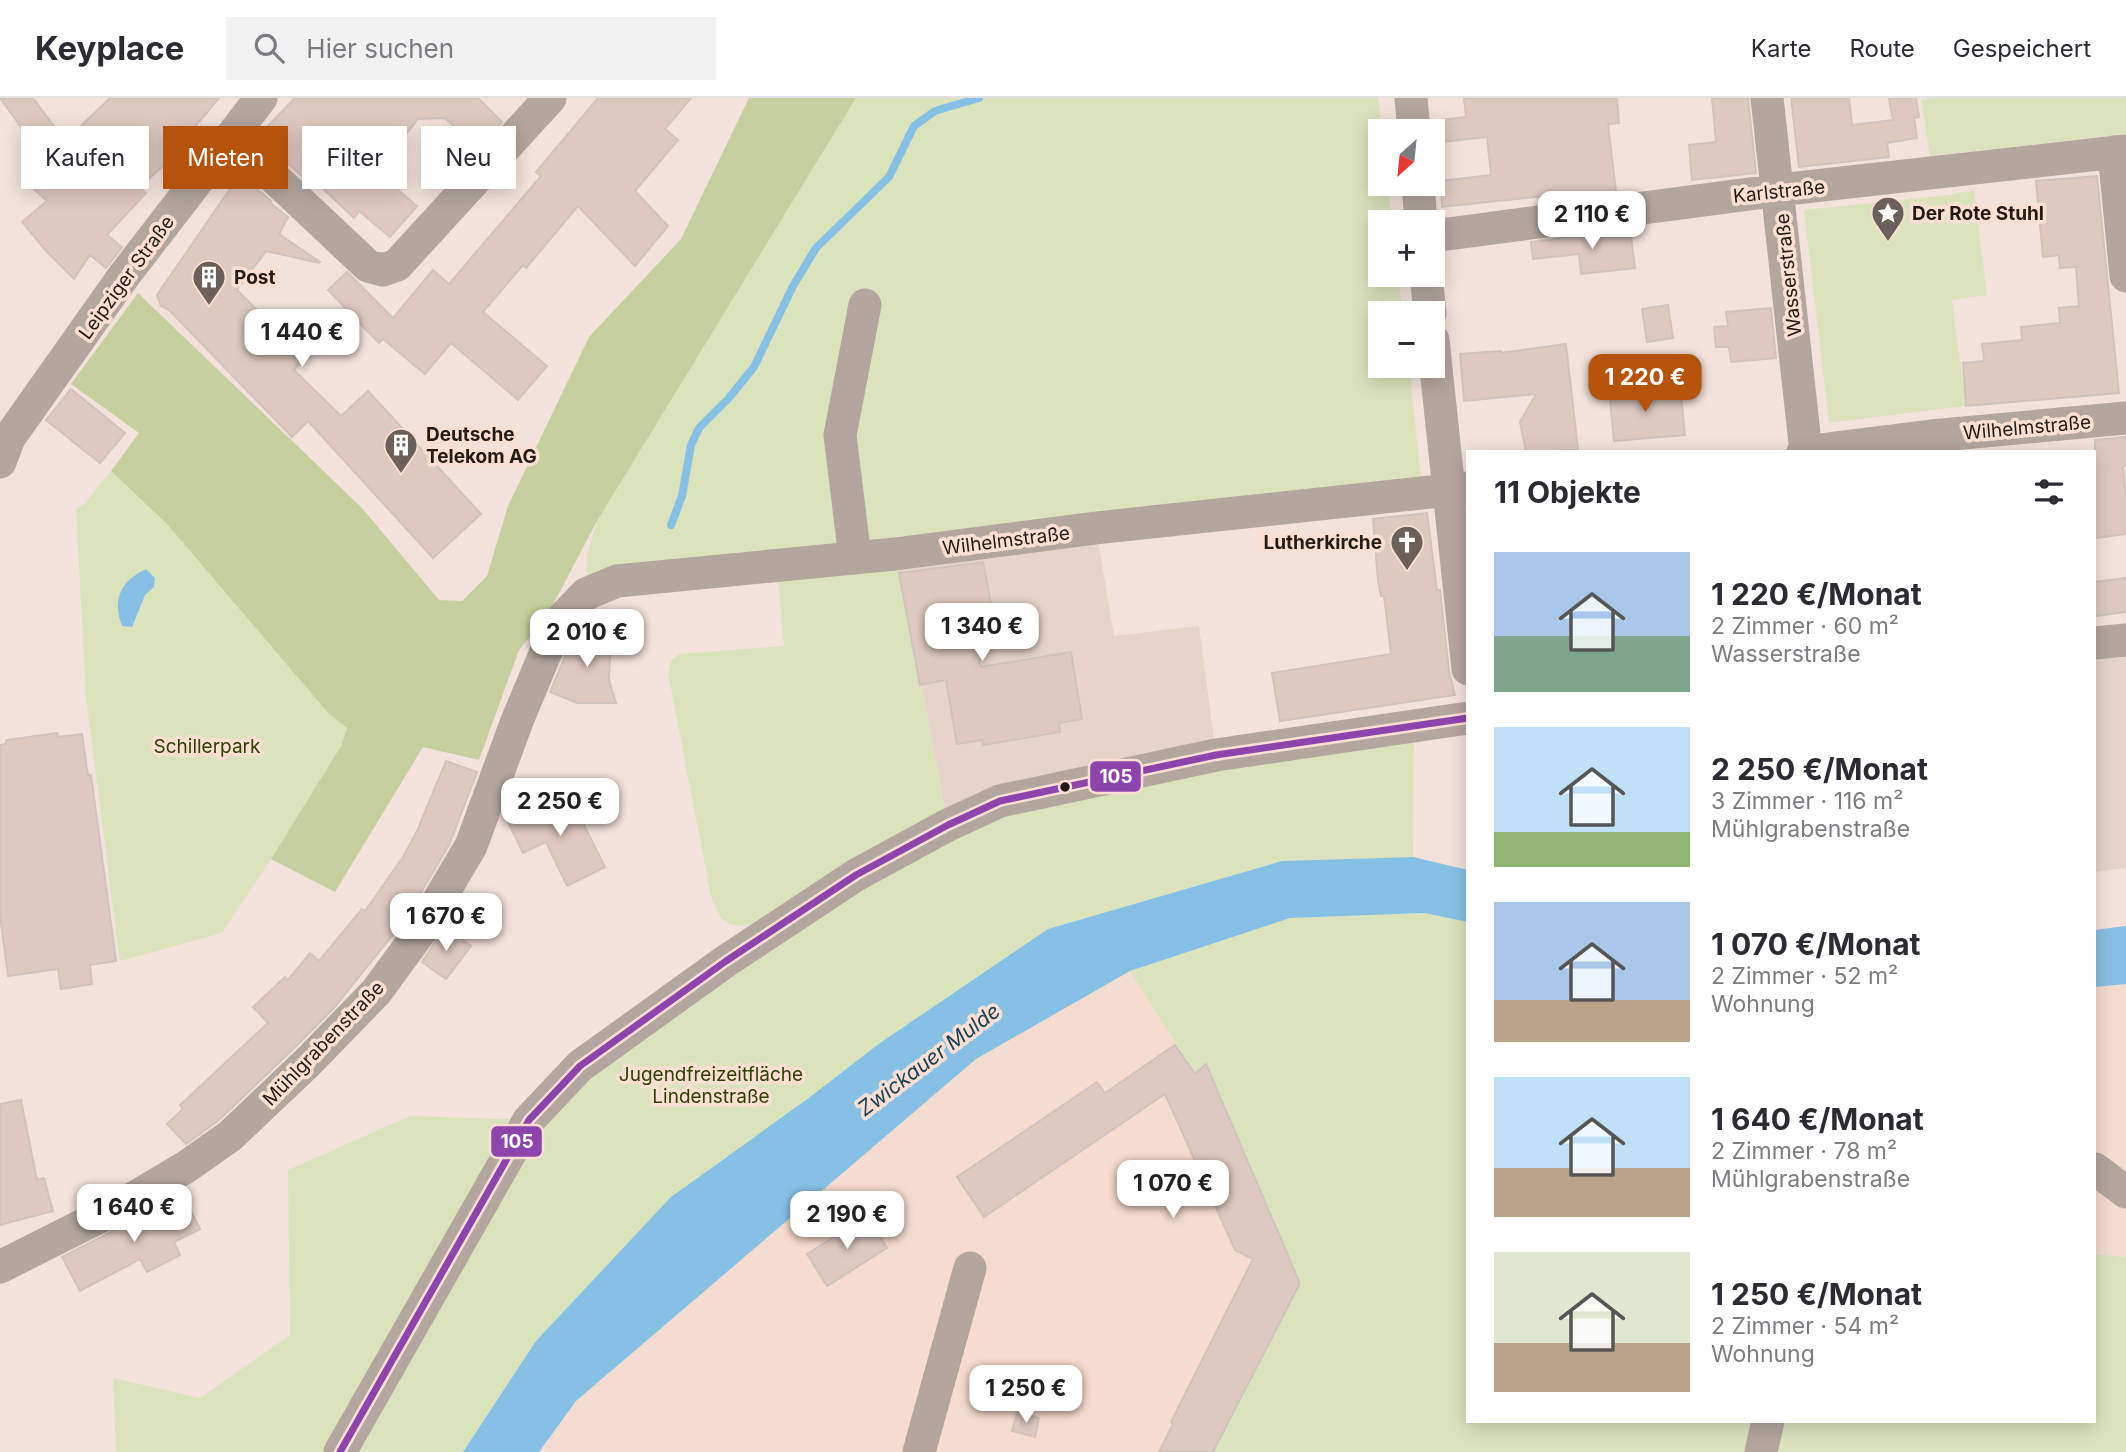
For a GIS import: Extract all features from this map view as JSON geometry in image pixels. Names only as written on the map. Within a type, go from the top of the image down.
[{"type":"street","name":"Leipziger Straße","points":[[241,126],[261,98]]},
{"type":"street","points":[[286,189],[368,266],[383,270],[397,265],[550,98]]},
{"type":"street","points":[[1411,98],[1412,119]]},
{"type":"street","name":"Wasserstraße","points":[[1767,98],[1805,450]]},
{"type":"street","points":[[2120,152],[2126,276]]},
{"type":"street","name":"Karlstraße","points":[[1445,234],[1779,190],[2120,152]]},
{"type":"street","name":"Leipziger Straße","points":[[3,449],[111,294],[192,189]]},
{"type":"street","points":[[855,558],[840,435],[865,305]]},
{"type":"street","points":[[1440,378],[1459,489],[1466,629]]},
{"type":"street","name":"Wilhelmstraße","points":[[1813,450],[2126,418]]},
{"type":"street","name":"Wilhelmstraße","points":[[558,623],[586,594],[617,580],[855,558],[1096,528],[1459,489]]},
{"type":"street","name":"Mühlgrabenstraße","points":[[0,1267],[16,1251],[117,1208],[186,1167],[230,1136],[376,992],[420,932],[471,846],[517,721],[558,623]]},
{"type":"street","points":[[2096,643],[2126,640]]},
{"type":"street","points":[[340,1452],[528,1120],[580,1066],[726,961],[845,882],[948,825],[1000,801],[1216,755],[1466,718]]},
{"type":"street","points":[[2096,1170],[2126,1192]]},
{"type":"street","points":[[919,1452],[970,1268]]},
{"type":"street","points":[[1761,1452],[1768,1423]]},
{"type":"shaded area","points":[[1096,528],[1114,636],[1199,626],[1216,755],[948,825],[898,565]]},
{"type":"shaded area","points":[[2126,647],[2126,868],[2096,872],[2096,650]]},
{"type":"shaded area","points":[[1130,971],[1194,1073],[1206,1064],[1300,1283],[1213,1452],[550,1452],[543,1447],[576,1401],[976,1059]]},
{"type":"shaded area","points":[[2126,984],[2126,1257],[2096,1254],[2096,987]]},
{"type":"green space","points":[[749,98],[856,98],[597,521],[548,614],[519,650],[479,760],[423,747],[335,892],[271,859],[341,746],[347,728],[329,714],[167,524],[111,471],[139,433],[71,384],[138,293],[362,508],[439,600],[462,601],[487,576],[508,506],[589,337],[681,239]]},
{"type":"green space","points":[[856,98],[1378,98],[1381,119],[1368,119],[1368,196],[1389,196],[1391,210],[1368,210],[1368,287],[1400,287],[1401,301],[1368,301],[1368,378],[1410,378],[1421,478],[586,594],[587,555],[597,521]]},
{"type":"green space","points":[[2126,98],[2126,134],[1930,156],[1921,100]]},
{"type":"green space","points":[[1974,190],[1987,295],[1952,300],[1966,406],[1829,423],[1804,210]]},
{"type":"green space","name":"Schillerpark","points":[[111,471],[167,524],[329,714],[347,728],[341,746],[222,933],[120,961],[86,698],[76,509],[85,503]]},
{"type":"green space","points":[[898,565],[946,816],[749,925],[728,923],[720,915],[711,896],[668,673],[671,661],[679,654],[784,646],[778,580]]},
{"type":"green space","name":"Jugendfreizeitfläche Lindenstraße","points":[[1414,725],[1413,857],[1282,861],[1048,929],[880,1043],[806,1100],[536,1341],[463,1452],[116,1452],[113,1378],[200,1398],[290,1335],[288,1170],[410,1116],[529,1120],[948,825]]},
{"type":"green space","points":[[1424,913],[1466,922],[1466,1423],[2096,1423],[2096,1254],[2126,1257],[2126,1452],[1213,1452],[1300,1283],[1206,1065],[1195,1074],[1130,971],[1290,918]]},
{"type":"water","points":[[146,569],[155,578],[154,587],[145,595],[132,627],[122,626],[118,608],[120,592],[130,579]]},
{"type":"water","name":"Zwickauer Mulde","points":[[1413,857],[1466,870],[1466,922],[1424,913],[1290,918],[1130,971],[976,1059],[576,1401],[539,1452],[463,1452],[536,1341],[671,1197],[880,1043],[1048,929],[1282,861]]},
{"type":"water","points":[[2126,926],[2126,984],[2096,987],[2096,930]]},
{"type":"building","points":[[0,98],[33,98],[54,126],[21,127]]},
{"type":"building","points":[[110,98],[219,98],[196,126],[163,126],[163,166],[149,179],[149,126],[81,126]]},
{"type":"building","points":[[295,98],[478,98],[502,122],[498,126],[454,126],[445,118],[418,119],[407,133],[407,126],[302,126],[302,176],[288,164],[288,126],[268,126]]},
{"type":"building","points":[[598,98],[691,98],[665,129],[678,140],[635,191],[668,226],[635,266],[578,206],[526,268],[523,265],[483,312],[547,366],[518,400],[451,343],[425,374],[383,339],[379,343],[328,290],[347,272],[393,318],[433,270],[449,284],[541,176],[536,172]]},
{"type":"building","points":[[1464,98],[1617,98],[1619,123],[1608,124],[1616,192],[1573,198],[1572,193],[1442,207],[1441,196],[1446,196],[1446,180],[1491,175],[1487,137],[1446,142],[1446,119],[1466,117]]},
{"type":"building","points":[[1712,98],[1748,98],[1756,173],[1692,180],[1689,145],[1716,142]]},
{"type":"building","points":[[1791,98],[1849,98],[1852,125],[1893,120],[1889,98],[1916,98],[1919,117],[1914,118],[1917,138],[1887,143],[1889,157],[1799,167]]},
{"type":"building","points":[[2097,176],[2119,393],[1966,406],[1963,363],[1984,361],[1982,344],[2022,340],[2021,327],[2060,323],[2059,308],[2079,306],[2076,267],[2060,268],[2059,255],[2043,257],[2036,181]]},
{"type":"building","points":[[34,189],[142,189],[146,193],[107,235],[122,247],[106,268],[90,255],[74,279],[22,222],[47,201]]},
{"type":"building","name":"Post","points":[[230,189],[257,189],[288,217],[279,234],[320,262],[266,251],[237,290],[305,358],[294,370],[341,416],[368,391],[481,514],[433,558],[308,421],[292,437],[168,309],[161,306],[157,295]]},
{"type":"building","points":[[323,189],[397,189],[417,206],[390,237],[359,211],[354,218]]},
{"type":"building","points":[[1630,229],[1635,268],[1581,274],[1579,254],[1533,259],[1531,242]]},
{"type":"building","points":[[1668,305],[1673,338],[1647,342],[1642,309]]},
{"type":"building","points":[[1771,308],[1776,358],[1731,362],[1729,347],[1716,347],[1714,327],[1728,326],[1726,312]]},
{"type":"building","points":[[1566,344],[1578,450],[1526,450],[1520,422],[1536,394],[1464,401],[1460,354],[1501,353]]},
{"type":"building","points":[[1652,385],[1653,396],[1681,394],[1685,435],[1614,441],[1609,389]]},
{"type":"building","points":[[71,389],[125,433],[100,463],[46,420]]},
{"type":"building","points":[[2126,437],[2126,466],[2123,466],[2126,534],[2096,538],[2095,440]]},
{"type":"building","points":[[1427,513],[1437,590],[1440,590],[1449,671],[1455,695],[1280,721],[1272,673],[1391,654],[1384,596],[1381,596],[1378,581],[1373,519]]},
{"type":"building","points":[[983,562],[991,603],[971,607],[981,667],[1071,652],[1082,719],[1059,723],[1060,732],[983,745],[982,740],[957,744],[946,680],[920,685],[899,573]]},
{"type":"building","points":[[2126,578],[2126,612],[2096,616],[2096,582]]},
{"type":"building","points":[[595,626],[604,628],[611,637],[609,680],[616,703],[577,703],[550,692],[569,647],[582,630]]},
{"type":"building","points":[[57,733],[58,737],[82,734],[88,776],[91,775],[116,961],[90,965],[92,984],[61,989],[58,969],[8,976],[0,915],[0,745],[6,744],[6,740]]},
{"type":"building","points":[[446,761],[477,772],[449,845],[404,921],[333,1009],[218,1121],[186,1144],[167,1124],[183,1109],[180,1105],[268,1023],[253,1007],[285,977],[288,980],[310,953],[319,961],[362,909],[365,911],[403,857],[418,829]]},
{"type":"building","points":[[568,793],[605,867],[567,886],[546,842],[523,853],[508,822]]},
{"type":"building","points":[[445,927],[471,946],[446,979],[422,962]]},
{"type":"building","points":[[1175,1045],[1195,1074],[1206,1064],[1299,1281],[1213,1452],[1159,1452],[1173,1424],[1171,1422],[1253,1259],[1235,1250],[1165,1094],[984,1217],[957,1177],[1097,1082],[1105,1093]]},
{"type":"building","points":[[21,1100],[37,1180],[44,1178],[53,1211],[0,1225],[0,1104]]},
{"type":"building","points":[[183,1195],[200,1229],[174,1242],[180,1255],[147,1272],[140,1259],[80,1291],[62,1257]]},
{"type":"building","points":[[867,1216],[887,1248],[827,1286],[807,1254]]},
{"type":"building","points":[[1017,1413],[1039,1418],[1035,1437],[1012,1431]]},
{"type":"waterway","points":[[671,525],[682,496],[691,445],[699,428],[728,399],[754,367],[793,286],[816,248],[889,177],[914,126],[935,111],[979,98]]},
{"type":"transit line","name":"105","points":[[340,1452],[529,1120],[580,1066],[726,961],[856,875],[948,825],[1000,801],[1216,755],[1466,718]]},
{"type":"place","name":"Der Rote Stuhl","points":[[1888,243]]},
{"type":"place","name":"Post","points":[[209,307]]},
{"type":"place","name":"Deutsche Telekom AG","points":[[401,475]]},
{"type":"place","name":"Lutherkirche","points":[[1407,572]]}]
